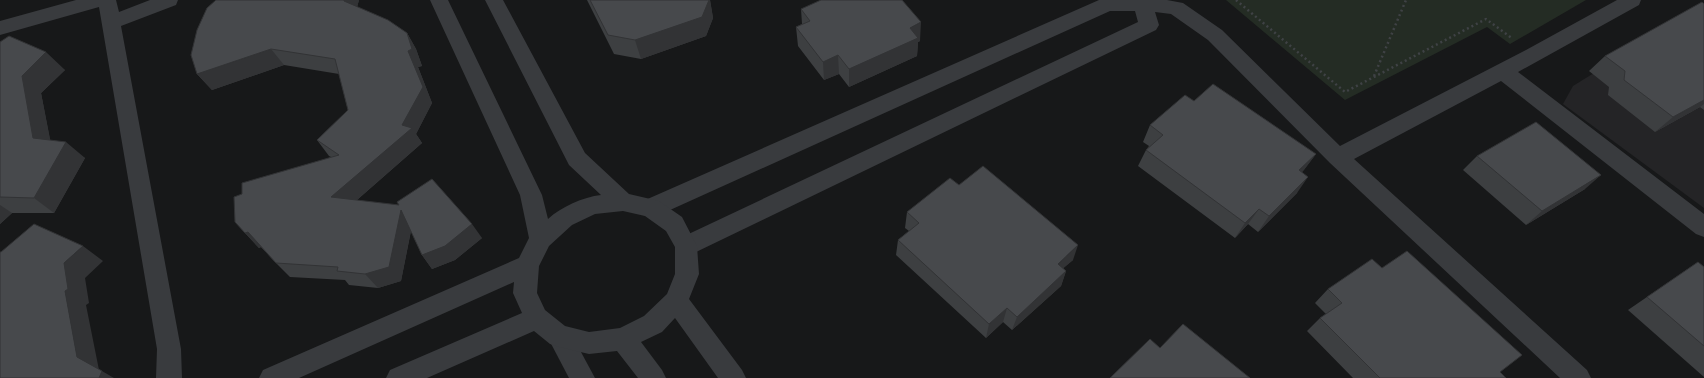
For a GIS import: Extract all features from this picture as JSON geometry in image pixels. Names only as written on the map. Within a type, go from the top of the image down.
[{"type":"street","points":[[0,28],[101,0]]},
{"type":"street","points":[[107,0],[169,349],[169,378]]},
{"type":"street","points":[[112,22],[169,0]]},
{"type":"street","points":[[439,0],[531,195],[541,239]]},
{"type":"street","points":[[494,0],[577,159],[624,202]]},
{"type":"street","points":[[1338,157],[1534,55],[1632,0]]},
{"type":"street","points":[[652,208],[1108,4],[1176,4],[1215,35],[1338,157],[1578,378]]},
{"type":"street","points":[[686,246],[1149,25],[1143,4]]},
{"type":"street","points":[[1503,71],[1704,227]]},
{"type":"street","points":[[558,336],[589,343],[622,339],[653,324],[676,301],[687,274],[686,246],[674,224],[652,208],[624,202],[593,205],[564,218],[541,239],[527,265],[525,293],[536,318],[558,336],[582,378]]},
{"type":"street","points":[[272,378],[527,265]]},
{"type":"street","points":[[676,301],[733,378]]},
{"type":"street","points":[[399,378],[536,318]]},
{"type":"street","points":[[622,339],[653,378]]},
{"type":"path","points":[[1236,0],[1345,92],[1486,19],[1534,55]]},
{"type":"path","points":[[1374,77],[1406,0]]},
{"type":"shaded area","points":[[1226,0],[1586,0],[1510,44],[1487,27],[1345,100]]},
{"type":"shaded area","points":[[1704,5],[1704,208],[1563,104],[1573,86]]},
{"type":"building","points":[[216,0],[344,0],[388,20],[407,33],[412,49],[408,51],[423,87],[402,125],[412,128],[331,197],[399,205],[397,202],[432,179],[472,224],[445,246],[422,255],[401,210],[389,267],[365,274],[337,271],[338,267],[276,263],[248,232],[245,233],[235,222],[234,197],[242,194],[242,183],[339,155],[317,140],[348,110],[335,59],[271,49],[197,74],[191,55],[197,30],[207,8]]},
{"type":"building","points":[[590,0],[709,0],[702,17],[635,40],[608,35]]},
{"type":"building","points":[[821,0],[902,0],[921,22],[910,28],[918,38],[849,69],[838,55],[823,62],[796,27],[810,21],[801,9]]},
{"type":"building","points":[[1702,2],[1704,4],[1704,100],[1673,117],[1624,80],[1625,71],[1605,56]]},
{"type":"building","points":[[9,36],[46,52],[22,76],[33,138],[66,142],[34,198],[0,197],[0,42]]},
{"type":"building","points":[[1213,84],[1316,154],[1299,170],[1308,177],[1269,216],[1259,209],[1245,223],[1146,150],[1163,135],[1150,125],[1185,95],[1194,101]]},
{"type":"building","points":[[1536,122],[1601,175],[1542,211],[1477,156]]},
{"type":"building","points":[[983,166],[1078,245],[1058,264],[1066,271],[1017,317],[1007,308],[989,324],[898,240],[919,223],[907,212],[950,178],[959,185]]},
{"type":"building","points":[[34,224],[83,246],[64,263],[68,289],[65,291],[77,357],[102,371],[99,378],[0,378],[0,252]]},
{"type":"building","points":[[1407,251],[1522,355],[1500,372],[1506,378],[1380,378],[1320,318],[1342,303],[1328,289],[1372,259],[1382,268]]},
{"type":"building","points":[[1698,262],[1704,267],[1704,346],[1647,297]]},
{"type":"building","points":[[1183,324],[1250,378],[1110,378],[1150,339],[1160,348]]}]
